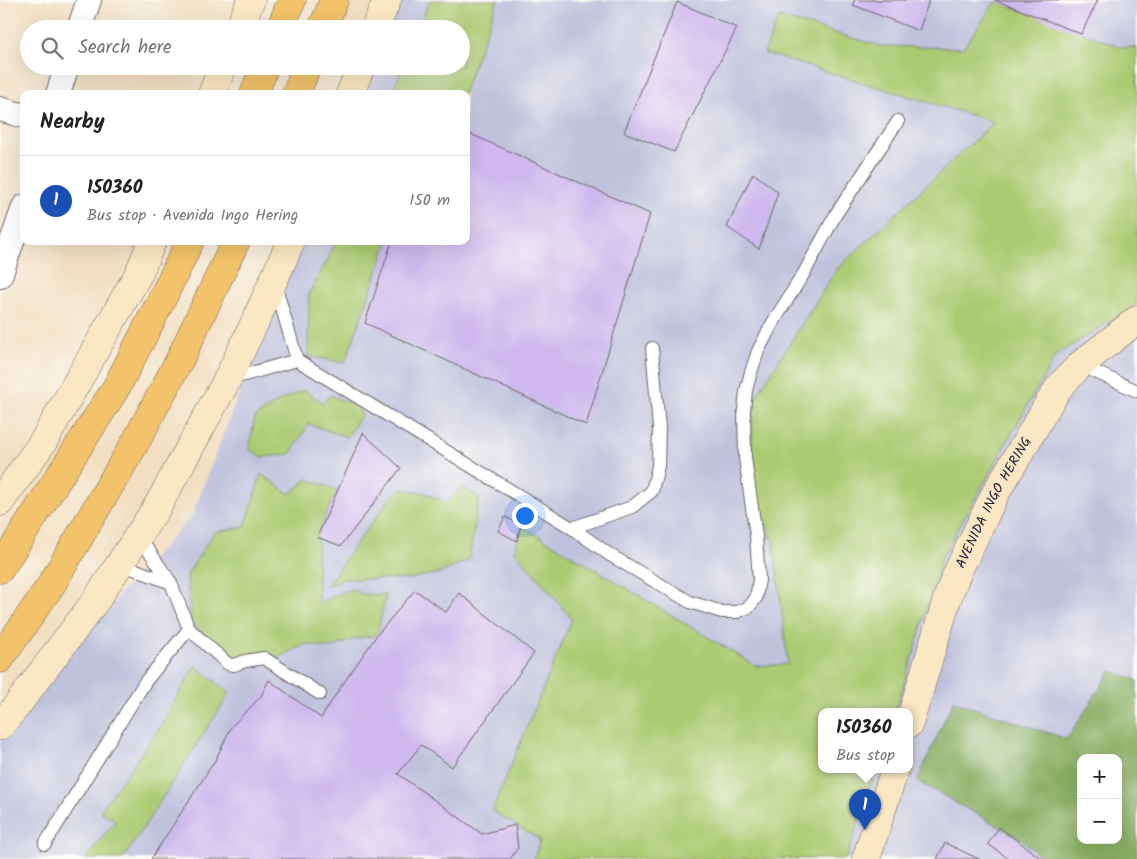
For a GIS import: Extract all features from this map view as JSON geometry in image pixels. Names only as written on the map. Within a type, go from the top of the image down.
[{"type":"highway","points":[[284,20],[292,0]]},
{"type":"highway","points":[[326,20],[334,0]]},
{"type":"highway","points":[[256,90],[261,75]]},
{"type":"highway","points":[[298,90],[303,75]]},
{"type":"highway","points":[[0,569],[116,388],[188,245]]},
{"type":"highway","points":[[0,659],[51,585],[135,443],[179,362],[234,245]]},
{"type":"main road","points":[[243,20],[251,0]]},
{"type":"main road","points":[[378,20],[386,0]]},
{"type":"main road","points":[[214,90],[219,75]]},
{"type":"main road","points":[[352,90],[357,75]]},
{"type":"main road","points":[[0,502],[43,442],[139,273],[150,245]]},
{"type":"main road","points":[[0,726],[94,603],[161,499],[226,380],[255,322],[289,245]]},
{"type":"main road","name":"AVENIDA INGO HERING","points":[[913,711],[948,596],[995,494],[1059,387],[1080,364],[1137,320]]},
{"type":"main road","points":[[866,859],[893,773]]},
{"type":"street","points":[[83,20],[89,0]]},
{"type":"street","points":[[59,90],[64,75]]},
{"type":"street","points":[[0,109],[20,115]]},
{"type":"street","points":[[0,276],[20,218]]},
{"type":"lane","points":[[274,280],[297,360],[572,528],[610,555],[690,602],[722,612],[737,612],[749,607],[756,598],[759,580],[756,536],[745,458],[744,411],[746,391],[751,372],[758,351],[772,324],[804,273],[836,214],[898,121]]},
{"type":"lane","points":[[572,528],[632,507],[652,491],[658,466],[659,428],[652,348]]},
{"type":"lane","points":[[226,380],[297,360]]},
{"type":"lane","points":[[1080,364],[1137,391]]},
{"type":"lane","points":[[138,535],[171,583],[189,629],[228,664],[234,665],[250,659],[264,658],[320,694]]},
{"type":"lane","points":[[120,564],[171,583]]},
{"type":"lane","points":[[45,844],[145,682],[189,629]]},
{"type":"shaded area","points":[[389,0],[1137,0],[1137,859],[0,859],[0,720],[15,708],[192,516],[295,245],[470,245],[470,90],[355,90],[361,75],[470,75],[470,20],[381,20]]},
{"type":"green space","points":[[430,0],[498,0],[464,90],[394,90],[399,75],[470,75],[470,20],[422,20]]},
{"type":"green space","points":[[996,1],[1121,47],[1137,48],[1137,305],[1056,355],[941,559],[896,708],[818,708],[818,773],[875,773],[846,859],[534,859],[540,840],[492,811],[572,619],[515,551],[521,525],[756,666],[788,664],[774,544],[751,484],[753,401],[837,269],[994,122],[764,53],[779,17],[880,46],[963,48]]},
{"type":"green space","points":[[334,245],[387,245],[345,363],[308,356],[309,293]]},
{"type":"green space","points":[[304,390],[323,403],[330,395],[352,404],[362,414],[347,437],[309,424],[290,454],[262,457],[249,449],[255,417],[279,401]]},
{"type":"green space","points":[[261,474],[290,494],[307,479],[337,490],[317,537],[318,603],[352,589],[362,594],[386,595],[377,635],[354,639],[331,648],[306,644],[278,658],[236,663],[191,622],[187,575],[214,532],[245,527]]},
{"type":"green space","points":[[462,486],[479,498],[469,560],[440,573],[409,579],[343,579],[326,587],[389,500],[401,489],[425,493],[447,503]]},
{"type":"green space","points":[[195,666],[230,693],[123,859],[85,859],[116,821],[100,811],[158,730]]},
{"type":"green space","points":[[1111,671],[1137,680],[1137,859],[1043,859],[1021,839],[917,781],[953,701],[1067,739]]},
{"type":"building","points":[[854,0],[929,0],[919,31],[853,5]]},
{"type":"building","points":[[995,0],[1098,0],[1081,34]]},
{"type":"building","points":[[677,2],[737,28],[674,152],[624,132]]},
{"type":"building","points":[[470,134],[650,214],[586,425],[365,323],[391,245],[470,245]]},
{"type":"building","points":[[753,173],[778,192],[759,249],[727,227]]},
{"type":"building","points":[[363,433],[401,468],[341,546],[317,537]]},
{"type":"building","points":[[505,517],[521,525],[517,541],[498,531]]},
{"type":"building","points":[[415,590],[446,612],[459,593],[534,653],[452,767],[421,745],[398,774],[482,834],[515,825],[518,848],[510,859],[151,859],[216,759],[231,727],[261,696],[269,680],[321,718],[377,635]]},
{"type":"building","points":[[999,827],[1042,859],[1009,859],[988,844]]},
{"type":"building","points":[[945,843],[979,859],[937,859]]},
{"type":"place","name":"150360","points":[[865,830]]}]
